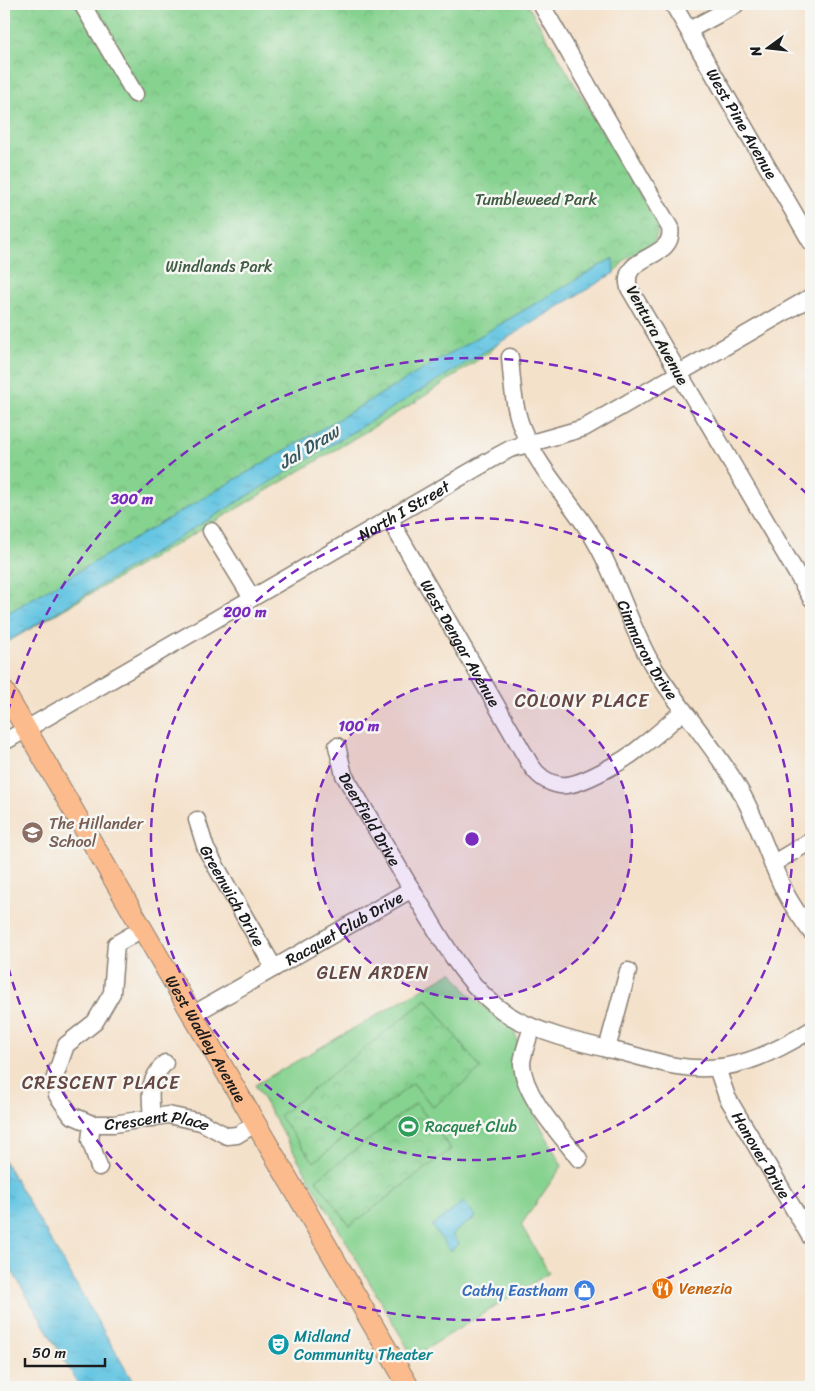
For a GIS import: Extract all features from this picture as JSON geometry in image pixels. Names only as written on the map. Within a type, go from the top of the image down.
[{"type":"main road","name":"West Wadley Avenue","points":[[4,691],[409,1387]]},
{"type":"street","points":[[82,4],[136,94]]},
{"type":"street","name":"Ventura Avenue","points":[[541,4],[670,228],[671,234],[668,244],[635,265],[627,276],[628,288],[811,598]]},
{"type":"street","name":"West Pine Avenue","points":[[673,4],[811,242]]},
{"type":"street","points":[[689,30],[736,4]]},
{"type":"street","name":"North I Street","points":[[4,742],[499,455],[510,449],[584,428],[811,297]]},
{"type":"street","name":"Cimmaron Drive","points":[[510,357],[516,404],[522,427],[530,444],[547,472],[594,539],[606,561],[653,666],[683,711],[726,767],[740,790],[785,892],[811,932]]},
{"type":"street","name":"West Dengar Avenue","points":[[389,518],[530,764],[544,780],[562,786],[571,785],[592,776],[638,750],[683,711]]},
{"type":"street","points":[[211,531],[252,598]]},
{"type":"street","name":"Deerfield Drive","points":[[337,746],[344,775],[412,889]]},
{"type":"street","name":"Greenwich Drive","points":[[197,820],[206,849],[274,968]]},
{"type":"street","points":[[772,864],[811,841]]},
{"type":"street","name":"Racquet Club Drive","points":[[192,1015],[412,889],[452,956],[482,993],[508,1015],[532,1027],[675,1066],[717,1068],[769,1054],[811,1030]]},
{"type":"street","name":"Crescent Place","points":[[142,929],[116,944],[112,993],[96,1022],[66,1045],[55,1077],[57,1096],[71,1114],[92,1124],[114,1124],[168,1115],[201,1122],[227,1136],[237,1135],[255,1124]]},
{"type":"street","points":[[607,1048],[628,970]]},
{"type":"street","points":[[532,1027],[522,1063],[528,1088],[579,1159]]},
{"type":"street","points":[[152,1118],[150,1094],[154,1074],[165,1063]]},
{"type":"street","name":"Hanover Drive","points":[[717,1068],[727,1097],[811,1238]]},
{"type":"street","points":[[92,1124],[90,1140],[100,1167]]},
{"type":"green space","name":"Windlands Park","points":[[4,4],[527,4],[658,225],[655,239],[648,247],[625,260],[614,273],[508,333],[491,351],[417,401],[4,644]]},
{"type":"green space","name":"Racquet Club","points":[[452,972],[467,992],[491,1013],[513,1028],[518,1042],[513,1057],[516,1080],[562,1166],[521,1225],[549,1273],[413,1357],[255,1085]]},
{"type":"green space","points":[[427,999],[481,1069],[433,1107],[413,1083],[314,1162],[279,1116]]},
{"type":"green space","points":[[416,1103],[451,1149],[350,1226],[316,1180]]},
{"type":"water","name":"Jal Draw","points":[[613,258],[614,273],[4,644],[4,615]]},
{"type":"water","points":[[4,1160],[136,1387],[80,1387],[4,1257]]},
{"type":"water","points":[[464,1202],[476,1217],[452,1234],[459,1244],[450,1251],[432,1226]]},
{"type":"place","name":"The Hillander School","points":[[33,832]]},
{"type":"place","name":"Racquet Club","points":[[409,1126]]},
{"type":"place","name":"Venezia","points":[[663,1288]]},
{"type":"place","name":"Cathy Eastham","points":[[584,1290]]},
{"type":"place","name":"Midland Community Theater","points":[[278,1345]]},
{"type":"district","name":"COLONY PLACE","points":[[582,701]]},
{"type":"district","name":"GLEN ARDEN","points":[[373,973]]},
{"type":"district","name":"CRESCENT PLACE","points":[[101,1083]]},
{"type":"park label","name":"Tumbleweed Park","points":[[536,199]]}]
